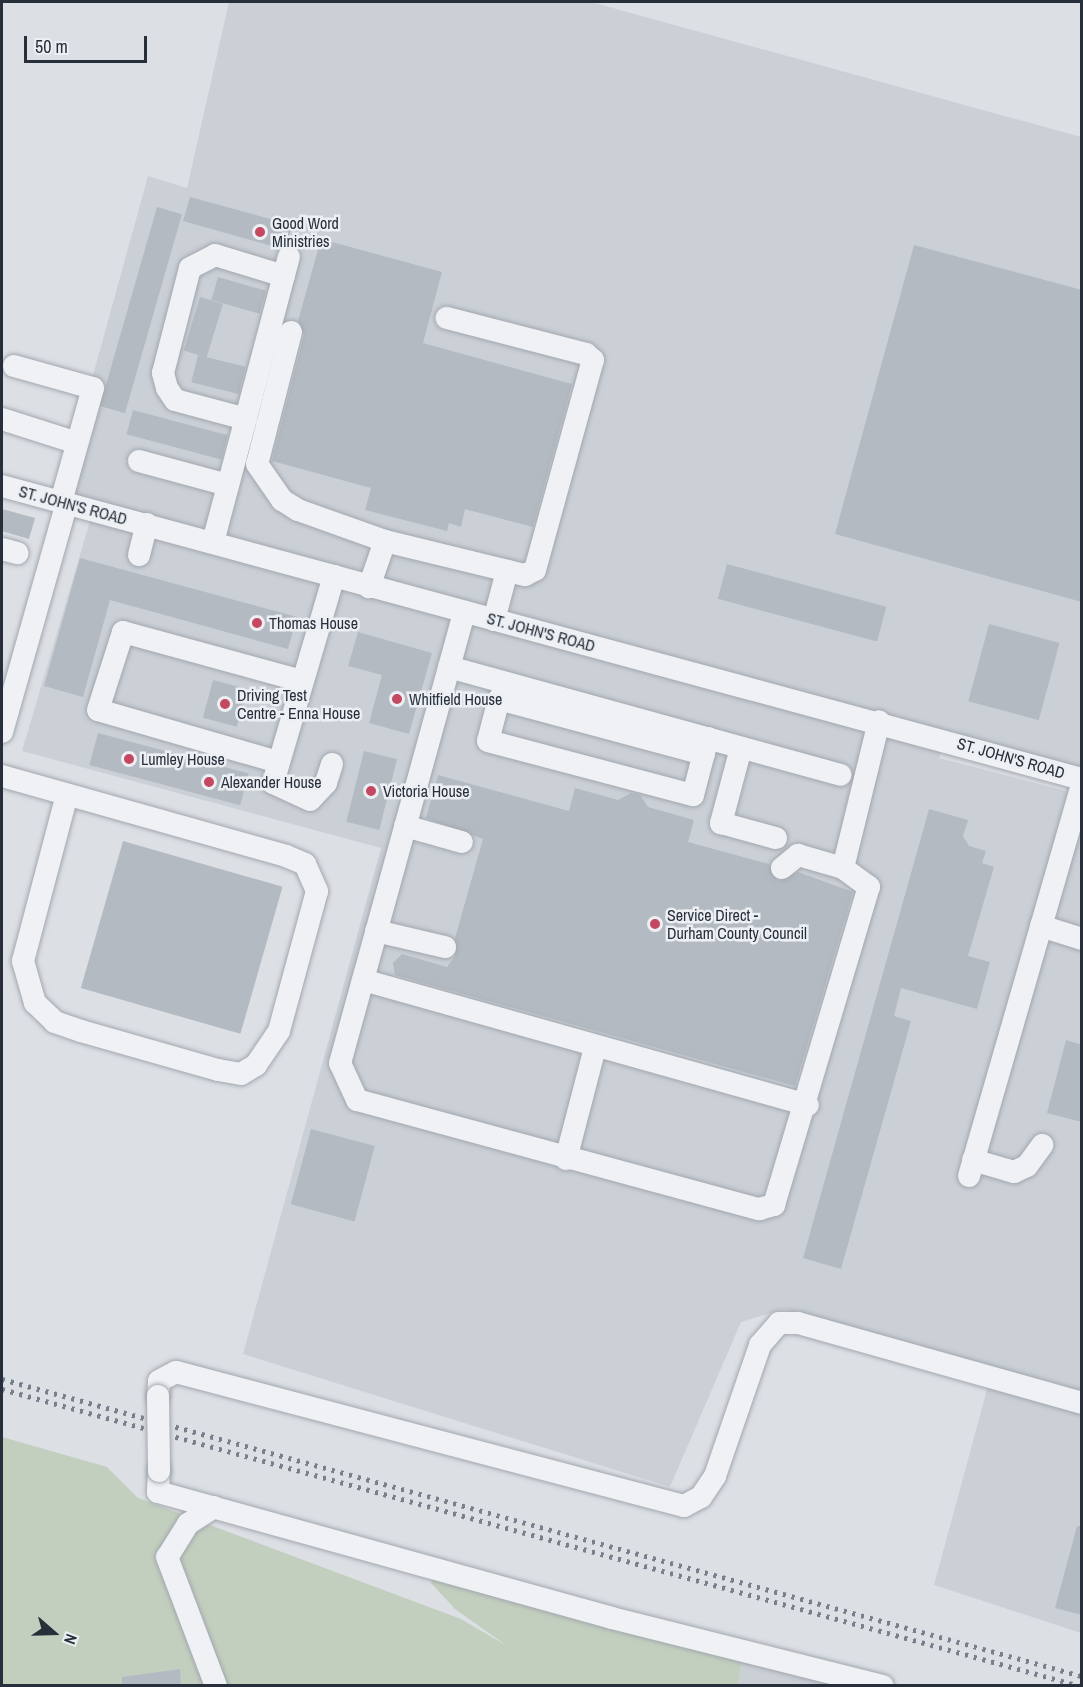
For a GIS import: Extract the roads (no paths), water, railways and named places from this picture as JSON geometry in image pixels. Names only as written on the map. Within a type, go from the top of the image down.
[{"type":"street","points":[[213,542],[246,419],[286,266],[215,255],[201,259],[187,279],[163,373],[167,387],[175,400],[246,419]]},
{"type":"street","points":[[291,332],[257,464],[282,500],[298,510],[385,541],[525,575],[535,570],[593,360],[447,318]]},
{"type":"street","points":[[2,732],[93,388],[14,366]]},
{"type":"street","points":[[2,418],[77,443]]},
{"type":"street","points":[[139,461],[228,485]]},
{"type":"street","name":"ST. JOHN'S ROAD","points":[[2,486],[213,542],[464,613],[879,721],[1082,778]]},
{"type":"street","points":[[139,555],[147,524]]},
{"type":"street","points":[[369,587],[385,541]]},
{"type":"street","points":[[494,620],[507,571]]},
{"type":"street","points":[[275,773],[334,576]]},
{"type":"street","points":[[464,613],[340,1063],[357,1100],[566,1160],[759,1209],[774,1205],[782,1193],[869,887],[843,868],[798,855],[782,868]]},
{"type":"street","points":[[302,681],[123,632],[98,710],[275,773],[310,800],[326,783],[332,764]]},
{"type":"street","points":[[449,667],[706,746]]},
{"type":"street","points":[[706,746],[693,795],[488,741],[499,699],[706,746],[741,748],[840,775]]},
{"type":"street","points":[[843,868],[879,721]]},
{"type":"street","points":[[741,748],[721,824],[776,838]]},
{"type":"street","points":[[2,776],[286,856],[305,864],[317,891],[279,1031],[270,1050],[241,1074],[55,1022],[35,1003],[23,961],[67,795]]},
{"type":"street","points":[[1042,1145],[1027,1166],[1014,1172],[971,1168],[1082,784]]},
{"type":"street","points":[[405,826],[462,842]]},
{"type":"street","points":[[1041,926],[1082,939]]},
{"type":"street","points":[[376,931],[445,947]]},
{"type":"street","points":[[363,981],[595,1048],[808,1105]]},
{"type":"street","points":[[566,1160],[595,1048]]},
{"type":"street","points":[[883,1686],[612,1618],[158,1492],[159,1381],[176,1372],[684,1506],[701,1497],[715,1476],[760,1346],[779,1323],[798,1323],[1082,1403]]},
{"type":"street","points":[[214,1508],[188,1524],[167,1557],[216,1686]]},
{"type":"railway","points":[[2,1379],[1082,1676]]},
{"type":"railway","points":[[2,1389],[1080,1686]]},
{"type":"place","name":"Good Word Ministries","points":[[260,232]]},
{"type":"place","name":"Thomas House","points":[[257,623]]},
{"type":"place","name":"Whitfield House","points":[[397,699]]},
{"type":"place","name":"Driving Test Centre - Enna House","points":[[225,704]]},
{"type":"place","name":"Lumley House","points":[[129,759]]},
{"type":"place","name":"Alexander House","points":[[209,782]]},
{"type":"place","name":"Victoria House","points":[[371,791]]},
{"type":"place","name":"Service Direct - Durham County Council","points":[[655,924]]}]
